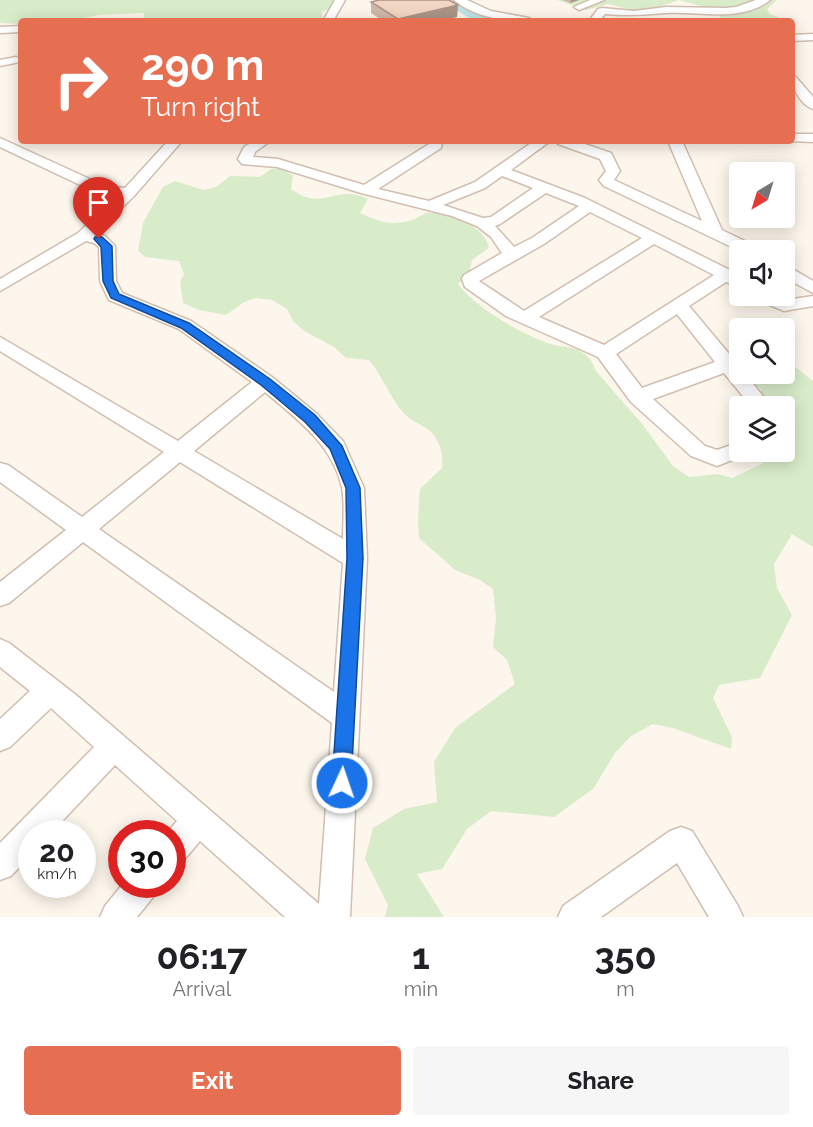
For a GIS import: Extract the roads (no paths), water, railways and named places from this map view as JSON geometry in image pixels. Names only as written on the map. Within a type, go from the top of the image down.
[{"type":"street","points":[[330,18],[340,0]]},
{"type":"street","points":[[459,0],[488,14],[511,18]]},
{"type":"street","points":[[579,7],[599,0]]},
{"type":"street","points":[[690,0],[725,11],[733,18]]},
{"type":"street","points":[[596,18],[602,11],[634,14],[666,10],[737,10],[765,0]]},
{"type":"street","points":[[0,30],[18,29]]},
{"type":"street","points":[[795,38],[813,37]]},
{"type":"street","points":[[0,63],[16,60]]},
{"type":"street","points":[[795,83],[813,105]]},
{"type":"street","points":[[795,138],[813,138]]},
{"type":"street","points":[[0,142],[102,190],[129,193]]},
{"type":"street","points":[[0,286],[84,236],[129,193],[171,144]]},
{"type":"street","points":[[258,144],[249,150],[245,159],[247,161],[278,163],[366,190],[458,213],[482,223],[496,234],[511,255]]},
{"type":"street","points":[[366,190],[436,144]]},
{"type":"street","points":[[431,207],[437,202],[480,185],[539,144]]},
{"type":"street","points":[[570,144],[608,159],[613,171],[606,180],[609,183],[730,240]]},
{"type":"street","points":[[676,144],[715,233]]},
{"type":"street","points":[[8,159],[23,152]]},
{"type":"street","points":[[501,171],[589,206],[729,276]]},
{"type":"street","points":[[482,223],[495,221],[545,187]]},
{"type":"street","points":[[589,206],[538,241],[470,279],[471,283],[525,318],[605,352],[638,397],[698,450],[717,458],[729,453]]},
{"type":"street","points":[[84,236],[99,239],[106,246],[108,281],[115,296],[185,325],[265,382],[310,419],[336,446],[353,488],[355,558],[334,917]]},
{"type":"street","points":[[525,318],[653,238]]},
{"type":"street","points":[[795,276],[813,288]]},
{"type":"street","points":[[605,352],[679,306],[729,280]]},
{"type":"street","points":[[795,304],[813,301]]},
{"type":"street","points":[[679,306],[753,396]]},
{"type":"street","points":[[0,343],[355,558]]},
{"type":"street","points":[[638,397],[727,365]]},
{"type":"street","points":[[0,596],[265,382]]},
{"type":"street","points":[[0,471],[345,716]]},
{"type":"street","points":[[0,651],[114,746],[309,917]]},
{"type":"street","points":[[0,737],[50,691]]},
{"type":"street","points":[[0,865],[114,746]]},
{"type":"street","points":[[186,834],[198,820]]},
{"type":"street","points":[[574,917],[681,842],[727,917]]},
{"type":"street","points":[[116,917],[132,898]]},
{"type":"waterway","points":[[447,0],[476,16],[485,18]]}]
